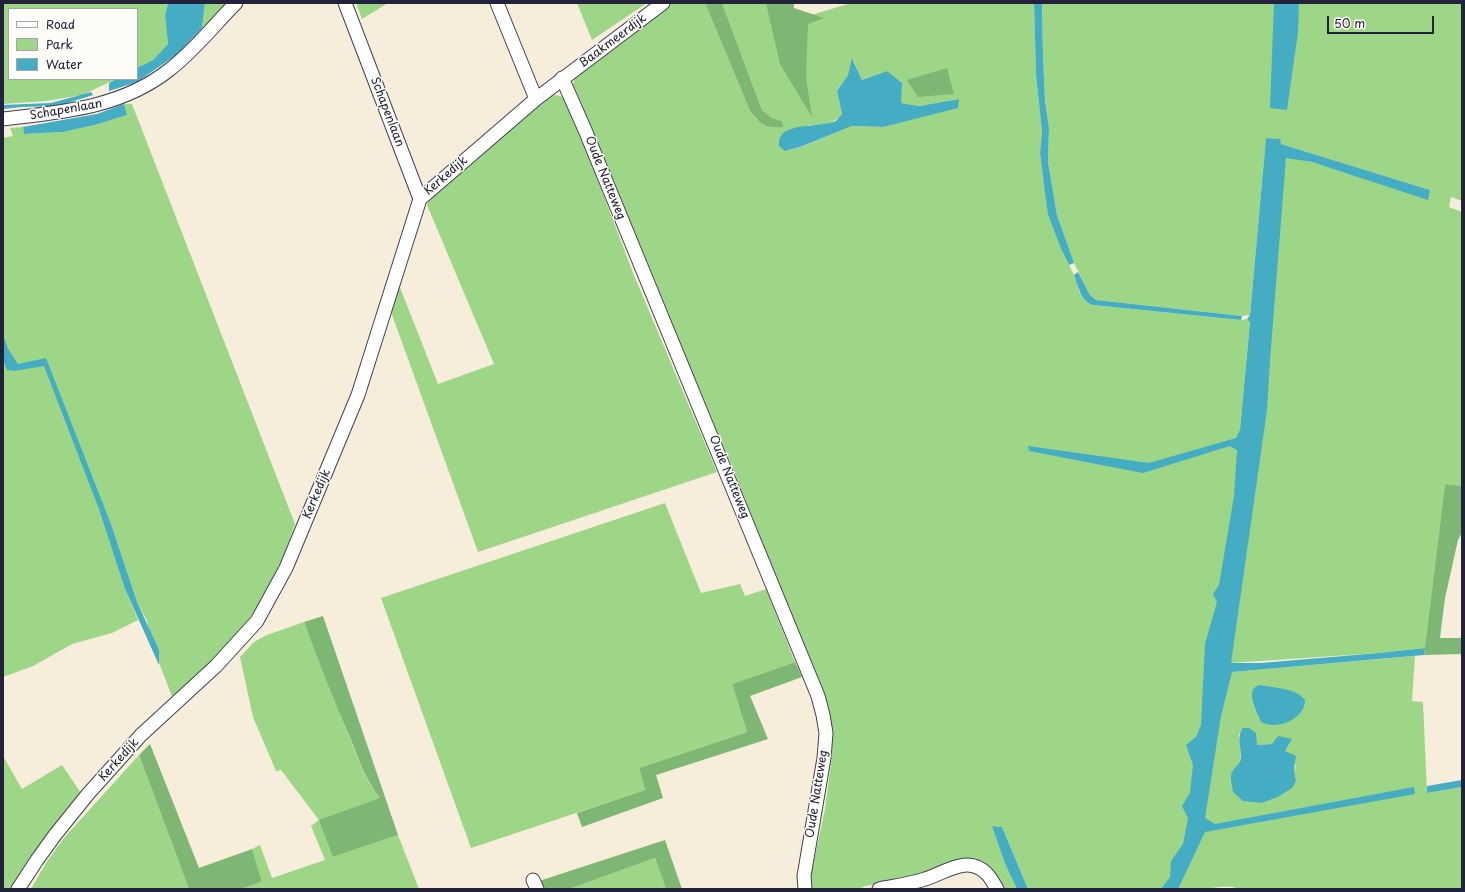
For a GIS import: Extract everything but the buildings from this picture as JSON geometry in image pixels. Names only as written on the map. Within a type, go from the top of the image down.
[{"type":"street","name":"Schapenlaan","points":[[3,119],[68,112],[92,107],[112,101],[142,88],[169,70],[184,57],[236,3]]},
{"type":"street","name":"Schapenlaan","points":[[346,3],[420,199]]},
{"type":"street","points":[[497,3],[536,99]]},
{"type":"street","name":"Baakmeerdijk","points":[[562,78],[663,3]]},
{"type":"street","name":"Kerkedijk","points":[[18,889],[55,835],[99,782],[141,735],[216,666],[257,621],[286,568],[358,395],[420,199],[562,78]]},
{"type":"street","name":"Oude Natteweg","points":[[562,78],[591,144],[818,696],[826,733],[820,782],[804,876],[805,889]]},
{"type":"street","points":[[880,889],[917,882],[956,866],[964,865],[977,867],[988,874],[998,889]]},
{"type":"green space","points":[[3,3],[168,3],[165,16],[168,44],[153,60],[138,68],[138,8],[8,8],[8,80],[114,80],[82,95],[46,101],[3,104]]},
{"type":"green space","points":[[205,3],[228,3],[202,28]]},
{"type":"green space","points":[[356,3],[388,3],[362,19]]},
{"type":"green space","points":[[577,3],[647,3],[592,40]]},
{"type":"green space","points":[[668,3],[705,3],[750,111],[757,120],[782,121],[772,118],[762,110],[722,3],[770,3],[778,25],[851,3],[1034,3],[1036,75],[1042,132],[1040,153],[1044,185],[1056,235],[1074,275],[1080,293],[1093,305],[1241,320],[1247,319],[1250,321],[1240,430],[1286,157],[1430,190],[1281,144],[1279,139],[1266,138],[1250,315],[1242,316],[1096,300],[1090,295],[1074,263],[1057,215],[1048,162],[1049,128],[1045,101],[1042,3],[1462,3],[1462,201],[1451,197],[1449,207],[1462,212],[1462,486],[1445,484],[1425,648],[1379,653],[1231,663],[1232,672],[1415,656],[1412,701],[1423,702],[1427,793],[1462,787],[1462,889],[1238,889],[1217,887],[1205,889],[1028,889],[1002,827],[993,826],[1006,866],[1017,889],[1005,889],[986,863],[975,858],[963,859],[922,876],[865,886],[859,889],[812,889],[810,879],[825,809],[832,756],[832,732],[829,711],[732,466],[648,271],[572,87],[576,75]],"holes":[[[853,59],[862,80],[887,71],[901,103],[919,106],[958,99],[883,127],[852,126],[804,146],[785,151],[809,125],[831,122],[839,118],[842,114],[837,91],[848,75]],[[1260,685],[1261,722],[1254,707],[1252,696],[1252,691],[1255,687]],[[1239,733],[1257,745],[1272,744],[1292,739],[1285,751],[1296,765],[1294,770],[1296,781],[1281,795],[1262,803],[1232,771],[1240,763],[1241,751]]]},
{"type":"green space","points":[[705,3],[722,3],[762,110],[772,118],[782,121],[783,127],[764,125],[757,120],[750,111]]},
{"type":"green space","points":[[766,3],[794,3],[794,8],[824,18],[808,24],[806,77],[812,117],[780,64]]},
{"type":"green space","points":[[947,68],[954,94],[918,97],[907,80]]},
{"type":"green space","points":[[551,94],[567,98],[633,273],[717,472],[478,552],[391,312],[399,285],[438,384],[494,364],[427,205],[432,195]]},
{"type":"green space","points":[[124,104],[132,104],[295,524],[282,558],[257,607],[236,637],[218,658],[173,699],[153,647],[147,621],[137,602],[112,528],[100,510],[125,589],[138,620],[112,633],[72,644],[33,666],[3,677],[3,138],[13,136],[10,128],[23,127],[24,134],[63,132],[95,125],[127,115]]},
{"type":"green space","points":[[1445,484],[1462,486],[1462,532],[1458,540],[1445,598],[1440,638],[1462,638],[1462,654],[1424,655]]},
{"type":"green space","points":[[665,503],[701,593],[740,584],[745,596],[766,589],[795,662],[732,684],[747,732],[639,768],[645,790],[471,848],[381,598]]},
{"type":"green space","points":[[323,616],[398,835],[333,857],[319,820],[380,798],[371,785],[360,763],[304,622]]},
{"type":"green space","points":[[304,622],[360,764],[375,792],[380,798],[333,857],[398,835],[419,889],[241,889],[261,882],[252,849],[260,845],[272,878],[325,860],[311,826],[319,820],[281,770],[276,771],[253,717],[240,657],[254,642],[267,635]]},
{"type":"green space","points":[[795,662],[802,677],[750,696],[768,739],[656,775],[663,798],[582,827],[577,813],[645,790],[639,768],[747,732],[732,684]]},
{"type":"green space","points":[[150,744],[199,868],[252,849],[261,882],[241,889],[189,889],[139,755]]},
{"type":"green space","points":[[139,755],[189,889],[31,889],[46,863],[63,839]]},
{"type":"green space","points":[[3,756],[22,789],[62,765],[81,793],[47,834],[13,889],[3,889]]},
{"type":"green space","points":[[665,840],[682,889],[666,889],[655,858],[569,889],[542,889],[539,881]]},
{"type":"green space","points":[[655,858],[666,889],[569,889]]},
{"type":"water","points":[[168,3],[205,3],[202,28],[176,55],[137,82],[109,91],[109,83],[114,80],[138,80],[138,68],[153,60],[168,44],[165,16]]},
{"type":"water","points":[[1034,3],[1042,3],[1045,101],[1049,128],[1048,162],[1057,215],[1074,263],[1069,265],[1061,249],[1048,214],[1044,185],[1040,153],[1042,132],[1036,75]]},
{"type":"water","points":[[1274,3],[1299,3],[1298,32],[1287,110],[1270,108]]},
{"type":"water","points":[[852,58],[862,80],[887,71],[902,83],[901,103],[919,106],[959,99],[958,108],[883,127],[852,126],[803,146],[785,151],[779,146],[779,141],[780,137],[785,132],[798,127],[830,123],[836,121],[842,114],[837,91],[848,75]]},
{"type":"water","points":[[91,92],[93,95],[58,106],[3,109],[3,105],[51,103]]},
{"type":"water","points":[[124,104],[127,115],[95,125],[63,132],[24,134],[23,127],[97,114]]},
{"type":"water","points":[[1266,138],[1280,139],[1281,144],[1430,190],[1428,200],[1312,162],[1286,158],[1267,410],[1231,663],[1261,663],[1425,648],[1424,655],[1232,672],[1221,716],[1205,818],[1215,824],[1414,787],[1415,794],[1205,832],[1178,889],[1161,889],[1170,877],[1171,861],[1183,844],[1188,818],[1182,806],[1190,793],[1193,765],[1186,745],[1196,737],[1201,725],[1205,644],[1217,602],[1213,594],[1219,585],[1234,496],[1237,450],[1230,446],[1143,473],[1029,451],[1028,446],[1149,463],[1236,438],[1240,430],[1250,322],[1247,319],[1250,315]]},
{"type":"water","points":[[1078,272],[1090,295],[1096,300],[1242,316],[1241,320],[1093,305],[1089,303],[1080,293],[1074,275]]},
{"type":"water","points":[[3,334],[8,349],[18,364],[46,358],[112,527],[137,602],[159,650],[159,665],[125,589],[99,509],[44,366],[14,371],[7,370],[3,360]]},
{"type":"water","points":[[1260,685],[1285,689],[1296,693],[1305,700],[1304,707],[1295,718],[1289,722],[1275,725],[1261,722],[1254,707],[1252,695],[1252,691],[1255,687]]},
{"type":"water","points":[[1243,728],[1249,728],[1256,733],[1257,745],[1272,744],[1278,736],[1292,739],[1285,751],[1296,756],[1294,770],[1296,781],[1292,788],[1278,797],[1262,803],[1243,801],[1233,792],[1231,775],[1233,770],[1240,762],[1240,737]]},
{"type":"water","points":[[1462,780],[1462,787],[1427,793],[1427,786]]},
{"type":"water","points":[[992,826],[1002,827],[1028,889],[1017,889],[1006,866]]}]
